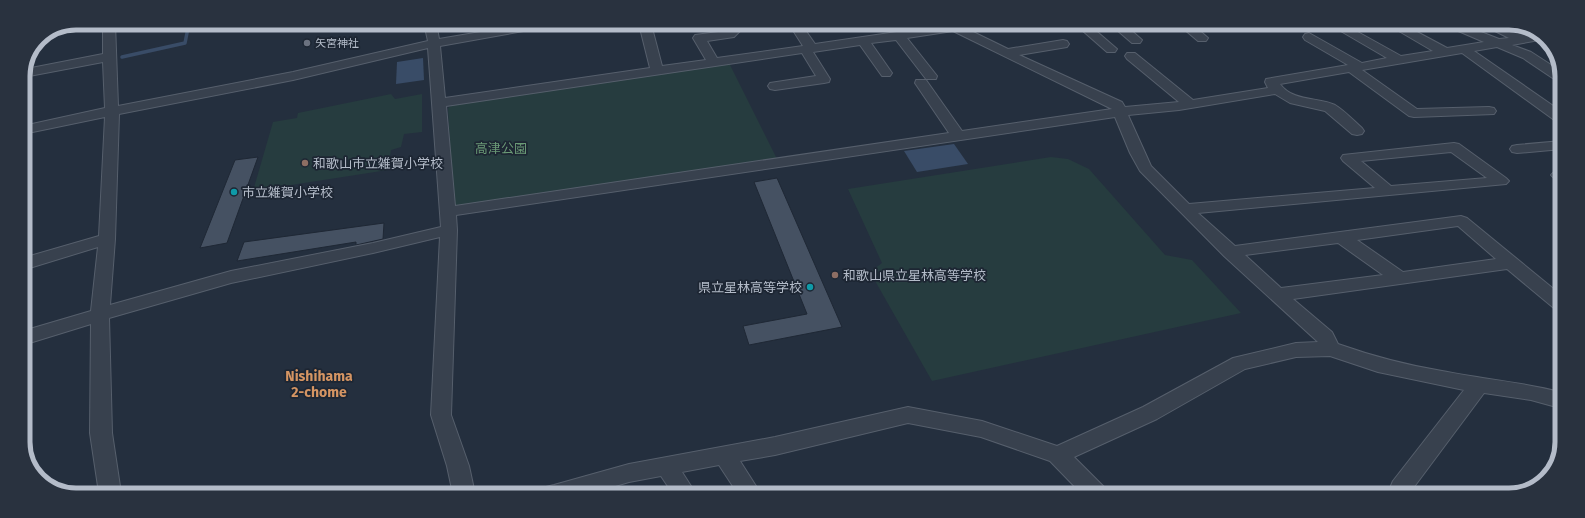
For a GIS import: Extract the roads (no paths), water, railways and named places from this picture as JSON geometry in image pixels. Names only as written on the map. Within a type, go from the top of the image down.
[{"type":"street","points":[[109,488],[101,433],[100,314],[107,238],[112,111],[109,57],[110,30]]},
{"type":"street","points":[[431,30],[434,43],[448,221],[441,415],[458,466],[463,488]]},
{"type":"street","points":[[30,129],[293,76],[434,43],[511,30]]},
{"type":"street","points":[[647,30],[657,71]]},
{"type":"street","points":[[713,62],[699,38],[730,34],[734,30]]},
{"type":"street","points":[[775,86],[824,79],[797,30]]},
{"type":"street","points":[[438,103],[932,30]]},
{"type":"street","points":[[966,30],[1006,53],[1117,105],[1145,168],[1185,210],[1325,337],[1331,349]]},
{"type":"street","points":[[1088,30],[1111,49]]},
{"type":"street","points":[[1124,30],[1136,40]]},
{"type":"street","points":[[1192,30],[1202,38]]},
{"type":"street","points":[[1346,30],[1398,60]]},
{"type":"street","points":[[1405,30],[1446,53]]},
{"type":"street","points":[[1466,30],[1527,55],[1555,73]]},
{"type":"street","points":[[1502,30],[1521,39]]},
{"type":"street","points":[[899,35],[958,136]]},
{"type":"street","points":[[1309,36],[1355,67],[1414,113],[1489,111]]},
{"type":"street","points":[[1357,131],[1330,108],[1295,100],[1277,90],[1271,82],[1465,50],[1533,37]]},
{"type":"street","points":[[863,41],[886,73]]},
{"type":"street","points":[[1006,53],[1063,44]]},
{"type":"street","points":[[1465,50],[1555,114]]},
{"type":"street","points":[[1131,56],[1190,104]]},
{"type":"street","points":[[30,72],[109,57]]},
{"type":"street","points":[[30,336],[100,314],[231,277],[373,248],[448,221],[958,136],[1119,112],[1190,104],[1277,90]]},
{"type":"street","points":[[1517,149],[1555,146]]},
{"type":"street","points":[[1185,210],[1501,181],[1454,147],[1348,158],[1388,191]]},
{"type":"street","points":[[1230,252],[1461,221],[1555,300]]},
{"type":"street","points":[[1341,237],[1400,278]]},
{"type":"street","points":[[30,262],[107,238]]},
{"type":"street","points":[[1277,295],[1511,263]]},
{"type":"street","points":[[1058,455],[1150,412],[1240,364],[1296,350],[1331,349],[1378,365],[1443,379],[1531,392],[1555,399]]},
{"type":"street","points":[[1401,488],[1479,385]]},
{"type":"street","points":[[575,488],[629,473],[774,446],[908,415],[982,429],[1058,455],[1090,488]]},
{"type":"street","points":[[724,455],[746,488]]},
{"type":"street","points":[[666,466],[681,488]]},
{"type":"water","points":[[423,58],[424,80],[396,84],[397,62]]},
{"type":"water","points":[[954,144],[968,164],[917,172],[904,151]]},
{"type":"waterway","points":[[122,57],[185,43],[188,30]]},
{"type":"place","name":"矢宮神社","points":[[307,43]]},
{"type":"place","name":"和歌山市立雑賀小学校","points":[[305,163]]},
{"type":"place","name":"市立雑賀小学校","points":[[234,192]]},
{"type":"place","name":"和歌山県立星林高等学校","points":[[835,275]]},
{"type":"place","name":"県立星林高等学校","points":[[810,287]]},
{"type":"district","name":"Nishihama 2-chome","points":[[319,384]]},
{"type":"park label","name":"高津公園","points":[[501,148]]}]
